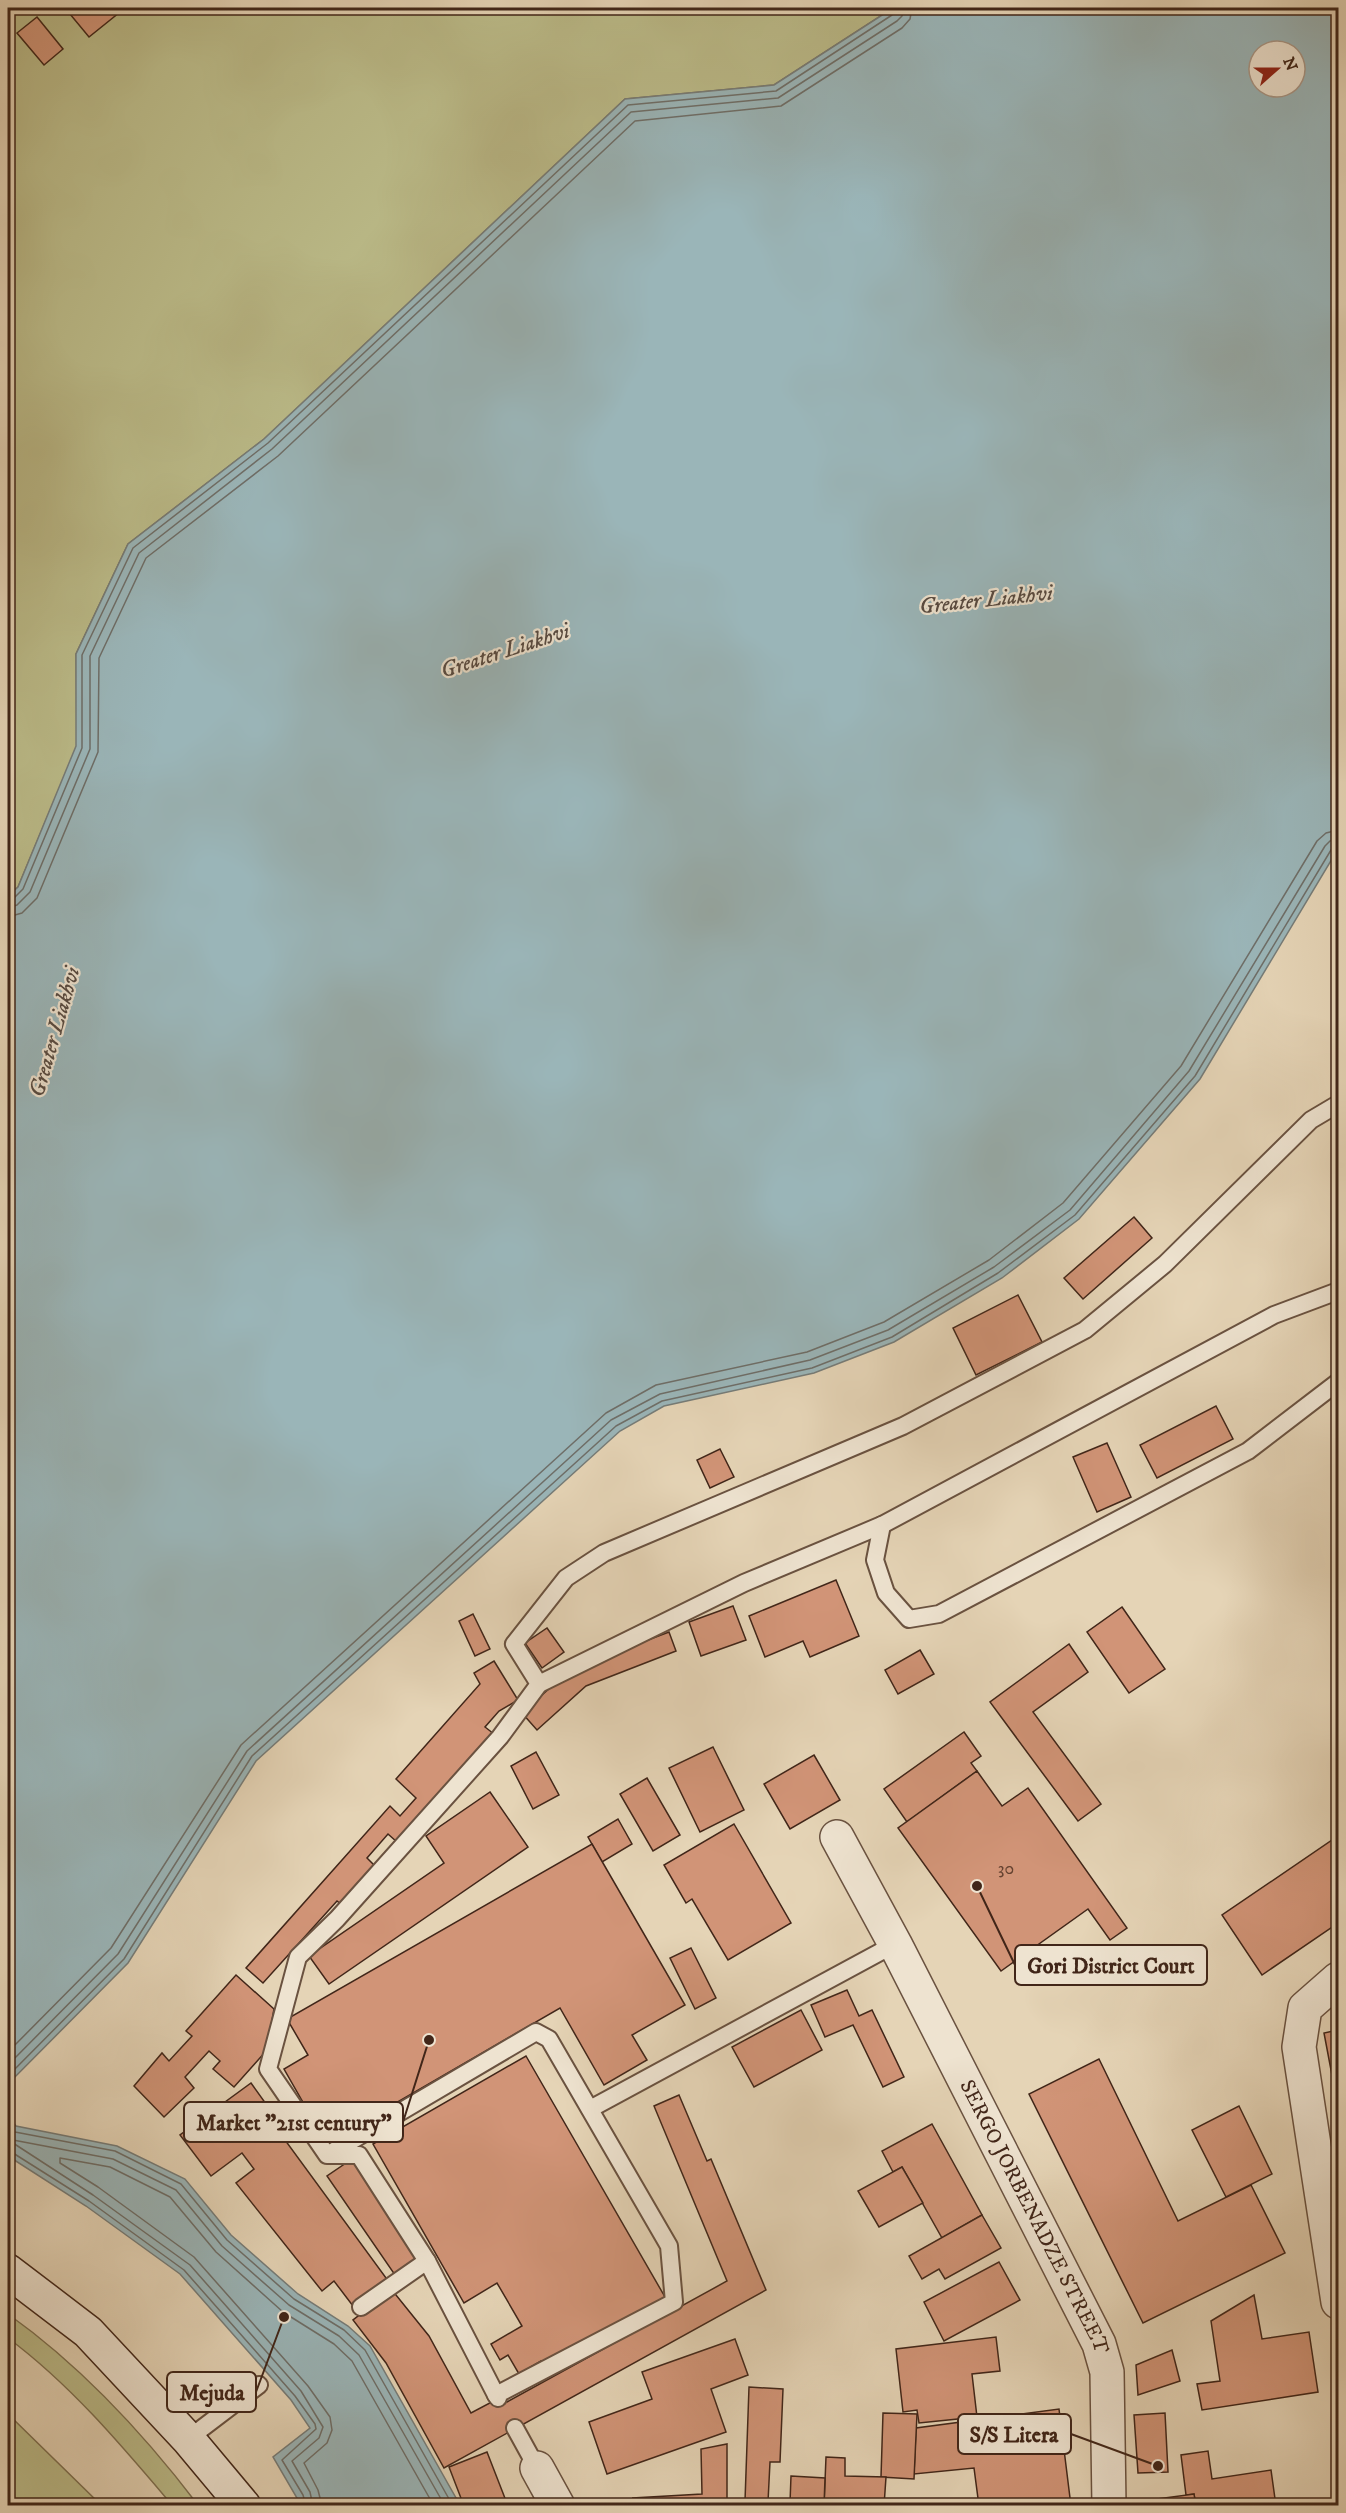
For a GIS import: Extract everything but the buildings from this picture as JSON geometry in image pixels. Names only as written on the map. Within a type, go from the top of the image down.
[{"type":"street","name":"SERGO JORBENADZE STREET","points":[[837,1838],[895,1944],[1099,2344],[1107,2372],[1108,2505]]},
{"type":"street","points":[[1338,1979],[1305,2008],[1299,2047],[1330,2183],[1338,2302]]},
{"type":"street","points":[[8,2271],[88,2331],[188,2439],[244,2505]]},
{"type":"street","points":[[537,2468],[558,2505]]},
{"type":"lane","points":[[539,1684],[514,1644],[566,1578],[604,1553],[903,1426],[1086,1330],[1165,1264],[1311,1120],[1338,1104]]},
{"type":"lane","points":[[327,2155],[268,2068],[298,1957],[337,1919],[500,1737],[539,1684],[744,1583],[882,1525],[1274,1315],[1338,1292]]},
{"type":"lane","points":[[882,1525],[875,1560],[886,1593],[909,1619],[939,1614],[1248,1450],[1338,1382]]},
{"type":"lane","points":[[590,2109],[895,1944]]},
{"type":"lane","points":[[536,2032],[549,2039],[669,2246],[674,2302],[497,2396],[427,2261],[358,2155],[327,2155],[536,2032]]},
{"type":"lane","points":[[361,2307],[427,2261]]},
{"type":"lane","points":[[188,2439],[259,2385]]},
{"type":"lane","points":[[515,2428],[537,2468]]},
{"type":"green space","points":[[22,8],[893,8],[774,85],[625,99],[264,439],[128,544],[76,654],[77,746],[18,887],[8,896],[8,19]]},
{"type":"green space","points":[[8,2314],[61,2356],[110,2402],[156,2453],[198,2505],[172,2505],[74,2396],[8,2338]]},
{"type":"green space","points":[[8,2414],[101,2505],[8,2505]]},
{"type":"water","name":"Greater Liakhvi","points":[[893,8],[1338,8],[1338,849],[1200,1079],[1079,1219],[1002,1278],[894,1342],[814,1373],[664,1406],[620,1431],[256,1761],[128,1963],[8,2084],[8,896],[18,887],[76,746],[76,654],[128,544],[264,439],[625,99],[774,85]]},
{"type":"water","points":[[8,2115],[16,2126],[117,2146],[185,2179],[231,2235],[298,2294],[348,2326],[370,2346],[460,2505],[301,2505],[273,2457],[310,2428],[291,2400],[180,2274],[86,2206],[8,2156]]},
{"type":"place","name":"Gori District Court","points":[[977,1886]]},
{"type":"place","name":"Market \"21st century\"","points":[[429,2040]]},
{"type":"place","name":"Mejuda","points":[[284,2317]]},
{"type":"place","name":"S/S Litera","points":[[1158,2466]]}]
